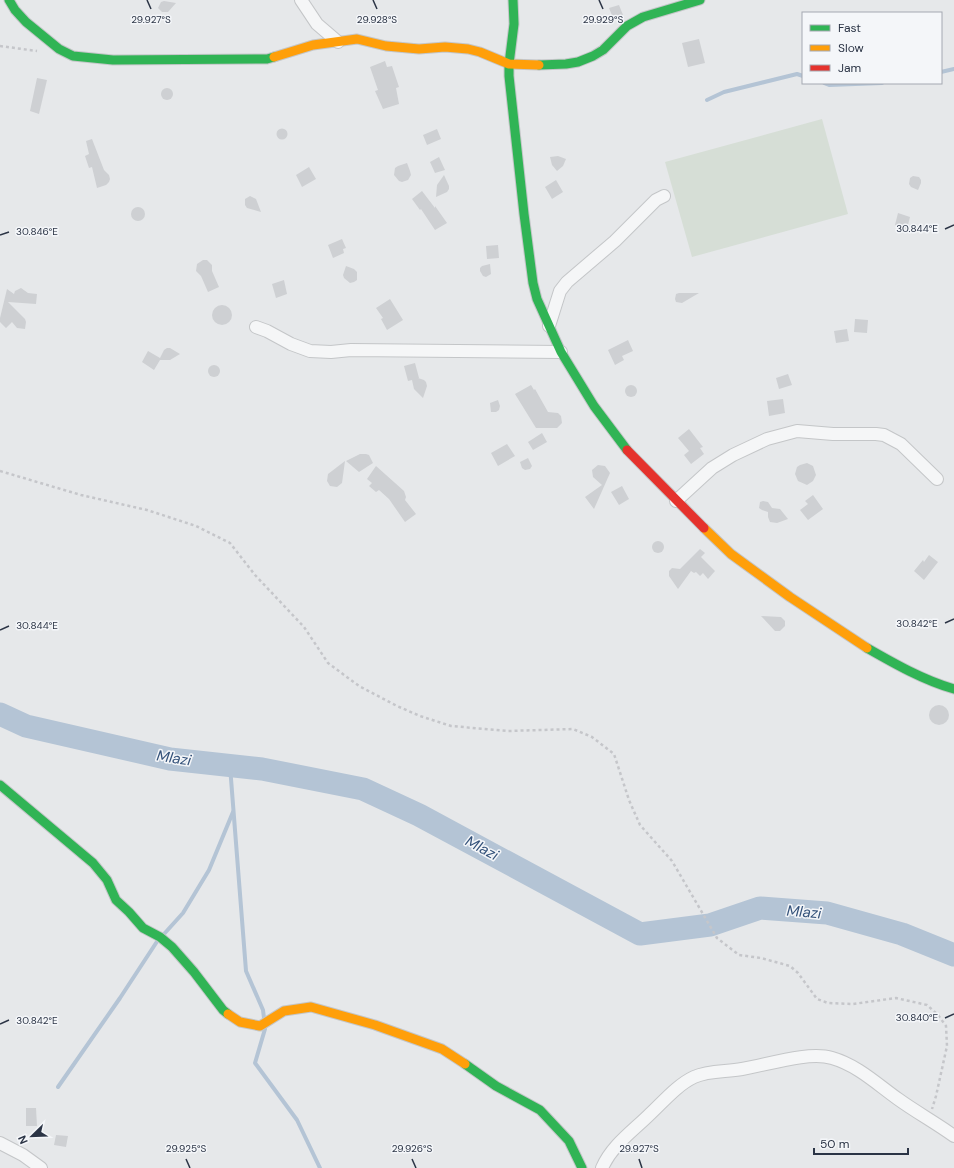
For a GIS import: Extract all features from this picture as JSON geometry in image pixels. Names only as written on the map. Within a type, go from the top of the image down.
[{"type":"street","points":[[301,0],[317,24],[338,42]]},
{"type":"street","points":[[513,0],[514,24],[509,64],[510,92],[533,283],[537,299],[561,352],[594,406],[630,453],[676,501],[731,554],[790,597],[867,648],[906,670],[936,684],[954,689]]},
{"type":"street","points":[[0,8],[12,5],[26,22],[44,38],[59,49],[73,56],[113,60],[267,59],[313,45],[357,39],[386,46],[419,49],[459,47],[480,52],[509,64],[539,65],[566,64],[586,60],[603,50],[635,20],[700,0]]},
{"type":"street","points":[[549,326],[560,291],[567,282],[615,241],[656,200],[664,196]]},
{"type":"street","points":[[256,327],[267,331],[291,344],[310,351],[561,352]]},
{"type":"street","points":[[676,501],[712,468],[733,455],[767,439],[797,431],[833,434],[884,435],[900,444],[937,479]]},
{"type":"street","points":[[0,785],[93,863],[107,880],[116,900],[129,912],[142,928],[160,937],[172,947],[194,972],[222,1010],[240,1022],[260,1026],[284,1011],[311,1006],[375,1025],[442,1049],[496,1086],[540,1110],[569,1141],[582,1168]]},
{"type":"street","points":[[602,1168],[607,1158],[622,1139],[673,1093],[694,1077],[800,1058],[821,1056],[848,1065],[870,1077],[899,1100],[954,1136]]},
{"type":"street","points":[[0,1143],[41,1168]]},
{"type":"path","points":[[0,472],[81,495],[147,510],[196,526],[230,543],[255,575],[304,627],[328,663],[359,686],[397,706],[420,716],[451,726],[508,731],[573,730],[592,737],[605,746],[614,754],[629,800],[640,825],[672,861],[717,938],[739,955],[761,958],[790,966],[798,973],[817,998],[828,1003],[853,1004],[896,998],[927,1005],[938,1015],[946,1026],[947,1046],[936,1096],[929,1119]]},
{"type":"shaded area","points":[[822,119],[848,214],[692,257],[665,162]]},
{"type":"building","points":[[161,2],[176,3],[168,12],[162,12],[158,8]]},
{"type":"building","points":[[619,5],[623,15],[613,18],[609,8]]},
{"type":"building","points":[[699,39],[705,63],[688,67],[682,43]]},
{"type":"building","points":[[385,61],[387,67],[392,66],[399,87],[396,88],[399,104],[383,109],[375,91],[378,90],[370,67]]},
{"type":"building","points":[[37,78],[47,80],[39,114],[30,111]]},
{"type":"building","points":[[165,88],[169,88],[173,94],[169,100],[165,100],[161,96],[161,92]]},
{"type":"building","points":[[282,128],[286,130],[288,134],[286,138],[282,140],[278,138],[276,134],[278,130]]},
{"type":"building","points":[[437,129],[441,139],[427,145],[423,135]]},
{"type":"building","points":[[92,139],[104,170],[109,175],[110,179],[106,185],[97,188],[92,167],[89,168],[85,156],[89,154],[86,141]]},
{"type":"building","points":[[558,156],[566,159],[563,166],[557,171],[552,165],[550,157]]},
{"type":"building","points":[[439,157],[445,170],[435,173],[430,162]]},
{"type":"building","points":[[407,163],[411,175],[408,180],[402,182],[399,181],[394,175],[395,168]]},
{"type":"building","points":[[309,167],[316,179],[302,187],[296,175]]},
{"type":"building","points":[[444,175],[449,189],[447,192],[436,197],[437,185]]},
{"type":"building","points":[[913,176],[919,177],[921,180],[918,190],[911,187],[909,184],[910,178]]},
{"type":"building","points":[[556,180],[563,192],[552,199],[545,187]]},
{"type":"building","points":[[422,191],[447,223],[435,230],[421,209],[420,210],[412,199]]},
{"type":"building","points":[[250,196],[256,199],[261,212],[247,208],[245,205],[245,199]]},
{"type":"building","points":[[138,207],[143,209],[145,214],[143,219],[138,221],[133,219],[131,214],[133,209]]},
{"type":"building","points":[[898,213],[910,217],[907,229],[895,225]]},
{"type":"building","points":[[342,239],[346,248],[343,249],[344,253],[333,258],[328,245]]},
{"type":"building","points":[[498,245],[499,258],[487,259],[486,246]]},
{"type":"building","points":[[203,260],[207,260],[212,265],[212,271],[219,287],[208,292],[201,276],[196,271],[197,264]]},
{"type":"building","points":[[490,264],[491,274],[486,277],[483,276],[480,268]]},
{"type":"building","points":[[346,266],[357,272],[357,280],[354,282],[350,283],[344,278],[343,275]]},
{"type":"building","points":[[284,280],[287,294],[276,298],[272,284]]},
{"type":"building","points":[[21,288],[28,293],[37,294],[36,304],[8,302],[25,319],[26,322],[25,329],[17,328],[12,322],[6,328],[0,322],[0,318],[7,289],[14,294],[15,291]]},
{"type":"building","points":[[699,293],[682,303],[676,302],[675,299],[676,294]]},
{"type":"building","points":[[390,299],[403,320],[387,330],[381,319],[383,318],[376,308]]},
{"type":"building","points":[[222,305],[229,308],[232,315],[229,322],[222,325],[215,322],[212,315],[215,308]]},
{"type":"building","points":[[855,319],[868,320],[867,333],[854,332]]},
{"type":"building","points":[[847,329],[849,341],[836,343],[834,331]]},
{"type":"building","points":[[628,340],[633,351],[622,356],[624,360],[615,365],[608,350]]},
{"type":"building","points":[[170,348],[180,354],[170,360],[160,360],[154,370],[142,362],[148,351],[160,358],[164,350]]},
{"type":"building","points":[[415,363],[418,378],[424,380],[427,386],[423,398],[414,389],[412,380],[408,381],[404,366]]},
{"type":"building","points":[[212,365],[216,365],[220,371],[216,377],[212,377],[208,373],[208,369]]},
{"type":"building","points":[[788,374],[792,385],[779,389],[776,378]]},
{"type":"building","points":[[531,385],[534,390],[535,389],[548,412],[558,413],[561,416],[562,423],[557,428],[536,428],[515,394]]},
{"type":"building","points":[[633,385],[636,386],[636,396],[629,397],[626,396],[625,389],[626,386]]},
{"type":"building","points":[[783,399],[785,413],[769,416],[767,401]]},
{"type":"building","points":[[498,400],[500,406],[499,410],[496,412],[491,412],[490,403]]},
{"type":"building","points":[[689,429],[703,447],[700,448],[704,454],[691,464],[684,455],[689,451],[678,438]]},
{"type":"building","points":[[542,433],[547,442],[533,450],[528,442]]},
{"type":"building","points":[[507,444],[515,456],[498,466],[491,453]]},
{"type":"building","points":[[360,454],[369,455],[373,463],[359,472],[346,461]]},
{"type":"building","points":[[528,458],[532,466],[530,469],[525,470],[522,468],[520,462]]},
{"type":"building","points":[[345,461],[342,483],[337,487],[330,486],[327,481],[328,474]]},
{"type":"building","points":[[807,463],[813,466],[816,475],[813,481],[807,485],[798,481],[795,474],[797,467]]},
{"type":"building","points":[[598,465],[605,466],[610,473],[594,509],[585,497],[602,485],[593,477],[592,470]]},
{"type":"building","points":[[376,466],[404,491],[406,497],[405,500],[416,514],[405,522],[389,499],[379,490],[376,492],[369,486],[372,483],[367,479]]},
{"type":"building","points":[[622,486],[629,499],[619,505],[611,492]]},
{"type":"building","points":[[813,495],[823,509],[808,520],[800,510],[808,504],[805,501]]},
{"type":"building","points":[[760,502],[768,502],[772,508],[780,509],[788,519],[777,523],[770,522],[768,512],[759,508]]},
{"type":"building","points":[[656,541],[660,541],[664,547],[660,553],[656,553],[652,549],[652,545]]},
{"type":"building","points":[[700,549],[705,553],[701,557],[715,571],[708,579],[703,573],[700,576],[696,572],[694,573],[691,571],[678,589],[669,576],[669,571],[672,568],[680,569]]},
{"type":"building","points":[[929,555],[938,562],[924,580],[914,571]]},
{"type":"building","points":[[761,616],[781,617],[785,621],[785,626],[780,631],[775,631]]},
{"type":"building","points":[[939,705],[946,708],[949,715],[946,722],[939,725],[932,722],[929,715],[932,708]]},
{"type":"building","points":[[26,1108],[36,1108],[37,1126],[26,1126]]},
{"type":"building","points":[[56,1135],[68,1136],[66,1147],[54,1145]]},
{"type":"waterway","points":[[942,72],[954,69]]},
{"type":"waterway","points":[[707,100],[724,92],[797,74],[802,76]]},
{"type":"waterway","points":[[826,84],[856,84]]},
{"type":"waterway","name":"Mlazi","points":[[0,714],[26,726],[170,759],[262,769],[363,789],[419,815],[640,934],[710,925],[760,908],[827,913],[902,934],[954,955]]},
{"type":"waterway","points":[[230,766],[246,971],[263,1010],[264,1018]]},
{"type":"waterway","points":[[164,934],[183,913],[209,870],[233,812]]},
{"type":"waterway","points":[[58,1087],[120,998],[158,940]]},
{"type":"waterway","points":[[265,1029],[255,1063],[297,1120],[320,1168]]},
{"type":"traffic: fast","points":[[9,0],[15,10],[26,22],[59,49],[73,56],[113,60],[267,59],[274,57]]},
{"type":"traffic: fast","points":[[513,0],[514,24],[509,76],[524,214],[533,283],[537,299],[561,352],[594,406],[627,450]]},
{"type":"traffic: fast","points":[[539,65],[566,64],[578,62],[593,56],[603,50],[627,26],[643,17],[700,0]]},
{"type":"traffic: fast","points":[[867,648],[920,676],[954,689]]},
{"type":"traffic: fast","points":[[0,785],[93,863],[107,880],[116,900],[143,928],[160,937],[172,947],[194,972],[223,1010],[228,1014]]},
{"type":"traffic: fast","points":[[465,1064],[496,1086],[540,1110],[569,1141],[582,1168]]},
{"type":"traffic: slow","points":[[274,57],[313,45],[357,39],[386,46],[419,49],[445,47],[468,49],[480,52],[509,64],[539,65]]},
{"type":"traffic: slow","points":[[704,528],[731,554],[790,597],[867,648]]},
{"type":"traffic: slow","points":[[228,1014],[240,1022],[260,1026],[284,1011],[311,1007],[375,1025],[442,1049],[465,1064]]},
{"type":"traffic: jam","points":[[627,450],[704,528]]}]
